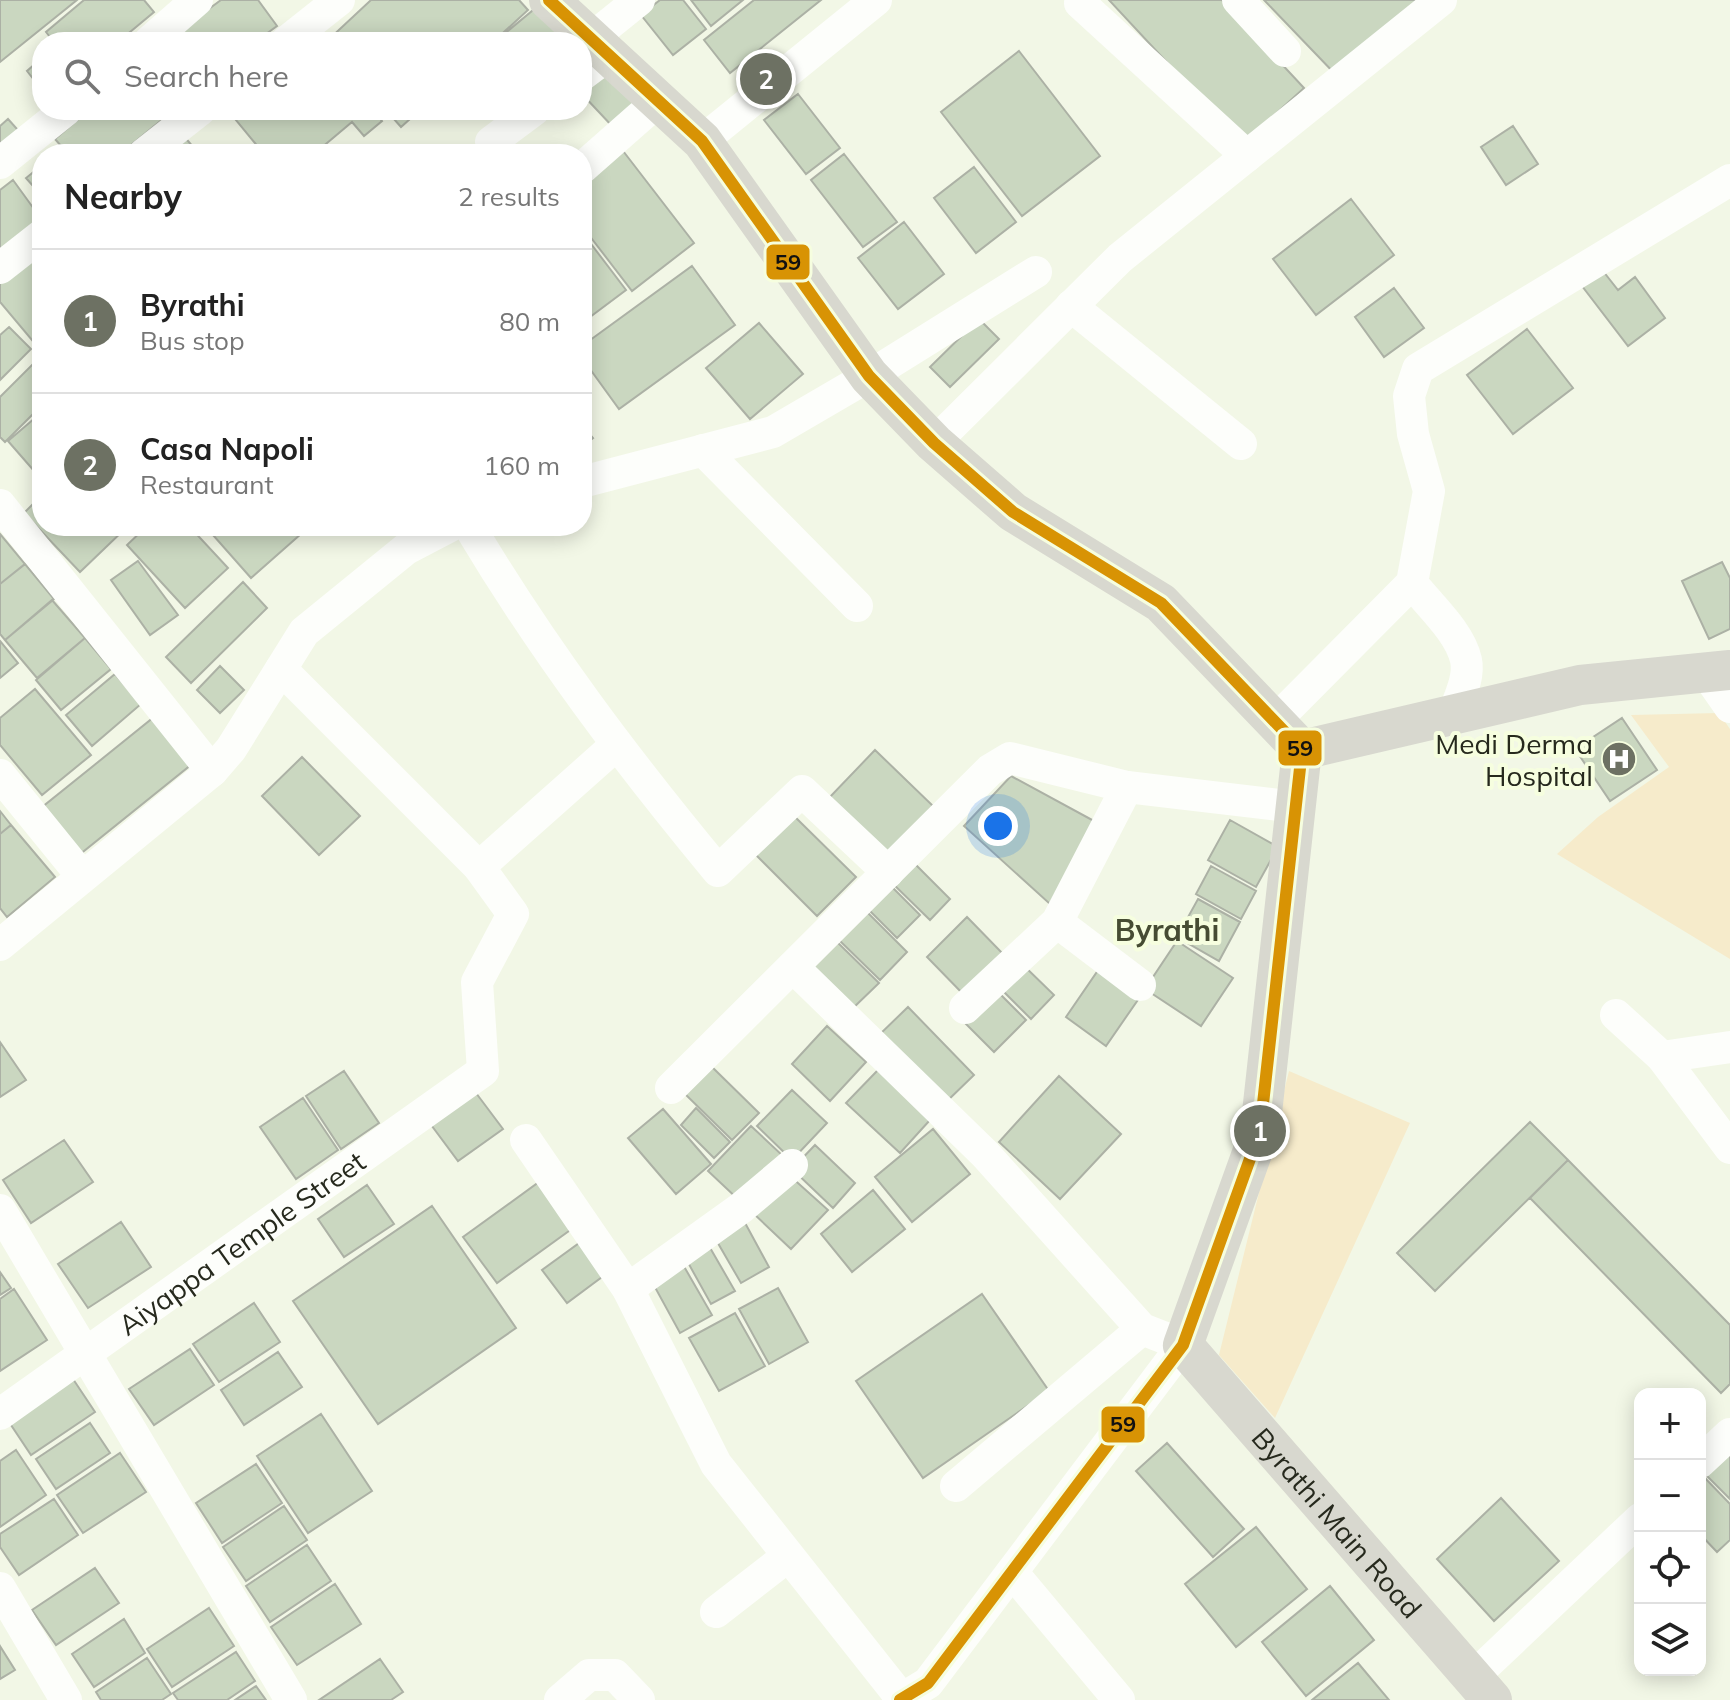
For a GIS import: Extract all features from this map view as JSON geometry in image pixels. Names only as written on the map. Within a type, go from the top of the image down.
[{"type":"main road","points":[[549,0],[576,32]]},
{"type":"main road","points":[[595,55],[702,141],[869,376],[934,443],[1013,512],[1161,603],[1302,750],[1260,1131],[1183,1345]]},
{"type":"main road","points":[[1302,750],[1580,685],[1719,672]]},
{"type":"main road","name":"Byrathi Main Road","points":[[1183,1345],[1482,1689]]},
{"type":"street","points":[[160,32],[197,0]]},
{"type":"street","points":[[299,32],[339,0]]},
{"type":"street","points":[[595,55],[639,0]]},
{"type":"street","points":[[702,141],[876,0]]},
{"type":"street","points":[[1238,0],[1285,51]]},
{"type":"street","points":[[934,443],[1120,258],[1441,0]]},
{"type":"street","points":[[1080,3],[1247,156]]},
{"type":"street","points":[[592,159],[657,102]]},
{"type":"street","points":[[0,163],[54,120]]},
{"type":"street","points":[[157,144],[187,120]]},
{"type":"street","points":[[491,142],[521,120]]},
{"type":"street","points":[[1275,721],[1412,583],[1429,491],[1413,434],[1409,396],[1418,369],[1730,180]]},
{"type":"street","points":[[0,268],[32,243]]},
{"type":"street","points":[[592,479],[773,432],[1036,272]]},
{"type":"street","points":[[1071,306],[1241,444]]},
{"type":"street","points":[[703,450],[857,606]]},
{"type":"street","points":[[0,505],[212,771]]},
{"type":"street","points":[[0,945],[212,771],[231,749],[304,632],[406,549],[431,536]]},
{"type":"street","points":[[475,536],[507,589],[615,746],[718,871],[802,791],[888,872]]},
{"type":"street","points":[[1412,583],[1452,634],[1466,660],[1466,676],[1453,716]]},
{"type":"street","points":[[281,669],[479,867],[615,746]]},
{"type":"street","points":[[1719,672],[1730,707]]},
{"type":"street","points":[[671,1088],[990,770],[1010,758],[1127,787],[1296,807]]},
{"type":"street","points":[[0,775],[82,876]]},
{"type":"street","points":[[965,1008],[1057,922],[1127,787]]},
{"type":"street","name":"Aiyappa Temple Street","points":[[0,1414],[483,1071],[477,982],[513,914],[479,867]]},
{"type":"street","points":[[1057,922],[1140,985]]},
{"type":"street","points":[[526,1140],[628,1289],[716,1464],[901,1700],[928,1683],[1183,1345],[1142,1329],[985,1154],[793,967]]},
{"type":"street","points":[[1616,1015],[1662,1057],[1730,1148]]},
{"type":"street","points":[[1662,1057],[1730,1047]]},
{"type":"street","points":[[628,1289],[741,1208],[792,1165]]},
{"type":"street","points":[[0,1210],[291,1700]]},
{"type":"street","points":[[956,1486],[1142,1329]]},
{"type":"street","points":[[1702,1460],[1730,1434]]},
{"type":"street","points":[[1482,1689],[1634,1525]]},
{"type":"street","points":[[716,1612],[788,1556]]},
{"type":"street","points":[[1012,1572],[1119,1700]]},
{"type":"street","points":[[0,1588],[66,1700]]},
{"type":"street","points":[[560,1700],[589,1675],[615,1675],[639,1700]]},
{"type":"shaded area","points":[[1719,713],[1730,729],[1730,959],[1557,854],[1598,817],[1669,767],[1631,715]]},
{"type":"shaded area","points":[[1289,1071],[1410,1123],[1275,1418],[1219,1355]]},
{"type":"building","points":[[0,0],[77,0],[37,32],[32,32],[32,36],[0,62]]},
{"type":"building","points":[[84,0],[144,0],[154,12],[130,32],[46,32]]},
{"type":"building","points":[[221,0],[258,0],[277,26],[269,32],[178,32]]},
{"type":"building","points":[[371,0],[519,0],[528,10],[504,32],[337,32]]},
{"type":"building","points":[[660,0],[683,0],[706,29],[673,55],[641,15]]},
{"type":"building","points":[[691,0],[743,0],[711,26]]},
{"type":"building","points":[[754,0],[821,0],[730,73],[704,40]]},
{"type":"building","points":[[1109,0],[1222,0],[1304,88],[1243,144]]},
{"type":"building","points":[[1264,0],[1418,0],[1338,77]]},
{"type":"building","points":[[538,6],[559,32],[507,32]]},
{"type":"building","points":[[1019,51],[1100,156],[1022,216],[941,112]]},
{"type":"building","points":[[601,69],[636,106],[613,127],[592,105],[592,78]]},
{"type":"building","points":[[798,94],[840,148],[806,174],[764,120]]},
{"type":"building","points":[[8,119],[26,139],[0,149],[0,126]]},
{"type":"building","points":[[77,120],[162,120],[132,144],[59,144],[55,139]]},
{"type":"building","points":[[236,120],[382,121],[364,136],[352,122],[326,144],[256,144]]},
{"type":"building","points":[[395,120],[409,120],[401,127]]},
{"type":"building","points":[[1513,126],[1538,164],[1506,185],[1481,147]]},
{"type":"building","points":[[183,135],[191,144],[172,144]]},
{"type":"building","points":[[620,147],[694,243],[632,291],[592,239],[592,169]]},
{"type":"building","points":[[844,154],[897,222],[863,247],[811,180]]},
{"type":"building","points":[[974,167],[1016,222],[976,253],[934,198]]},
{"type":"building","points":[[13,180],[32,206],[32,228],[0,253],[0,190]]},
{"type":"building","points":[[1351,199],[1394,255],[1316,315],[1273,259]]},
{"type":"building","points":[[904,222],[944,274],[898,309],[858,258]]},
{"type":"building","points":[[592,245],[626,290],[592,316]]},
{"type":"building","points":[[32,259],[32,340],[0,302],[0,278]]},
{"type":"building","points":[[692,266],[735,325],[619,409],[592,372],[592,339]]},
{"type":"building","points":[[1603,271],[1618,290],[1635,277],[1665,318],[1628,346],[1582,286]]},
{"type":"building","points":[[1394,288],[1424,328],[1384,357],[1355,317]]},
{"type":"building","points":[[979,319],[999,339],[950,387],[930,367]]},
{"type":"building","points":[[759,323],[803,374],[750,419],[706,368]]},
{"type":"building","points":[[9,327],[31,349],[0,380],[0,335]]},
{"type":"building","points":[[1527,329],[1573,388],[1513,434],[1467,375]]},
{"type":"building","points":[[32,365],[32,415],[5,442],[0,437],[0,397]]},
{"type":"building","points":[[32,421],[32,469],[8,441]]},
{"type":"building","points":[[32,505],[32,521],[24,513]]},
{"type":"building","points":[[0,534],[25,564],[0,584]]},
{"type":"building","points":[[46,536],[118,536],[80,572]]},
{"type":"building","points":[[136,536],[198,536],[228,568],[185,608],[127,545]]},
{"type":"building","points":[[214,536],[299,536],[251,578]]},
{"type":"building","points":[[138,561],[178,615],[150,635],[111,580]]},
{"type":"building","points":[[1722,562],[1730,578],[1730,629],[1709,639],[1682,581]]},
{"type":"building","points":[[25,564],[54,599],[5,640],[0,634],[0,584]]},
{"type":"building","points":[[243,582],[267,608],[191,683],[166,657]]},
{"type":"building","points":[[52,600],[85,638],[37,678],[5,640]]},
{"type":"building","points":[[85,638],[111,669],[61,710],[36,680]]},
{"type":"building","points":[[0,641],[18,663],[0,678]]},
{"type":"building","points":[[220,666],[244,690],[220,713],[197,690]]},
{"type":"building","points":[[115,674],[141,704],[92,746],[66,715]]},
{"type":"building","points":[[35,689],[91,755],[42,795],[0,745],[0,718]]},
{"type":"building","points":[[154,717],[192,764],[79,855],[41,808]]},
{"type":"building","points":[[1622,718],[1657,770],[1610,801],[1575,749]]},
{"type":"building","points":[[875,750],[933,806],[886,855],[828,799]]},
{"type":"building","points":[[302,757],[360,816],[319,855],[262,796]]},
{"type":"building","points":[[1011,776],[1094,821],[1050,904],[964,826]]},
{"type":"building","points":[[0,811],[11,825],[0,834]]},
{"type":"building","points":[[790,812],[856,877],[817,916],[752,851]]},
{"type":"building","points":[[1230,820],[1278,847],[1256,887],[1208,860]]},
{"type":"building","points":[[11,825],[55,877],[7,917],[0,908],[0,834]]},
{"type":"building","points":[[909,858],[950,899],[930,920],[888,879]]},
{"type":"building","points":[[1211,866],[1256,891],[1241,919],[1196,894]]},
{"type":"building","points":[[886,881],[920,915],[897,938],[863,904]]},
{"type":"building","points":[[1198,899],[1240,922],[1219,961],[1177,937]]},
{"type":"building","points":[[867,912],[907,952],[880,980],[839,940]]},
{"type":"building","points":[[967,917],[1006,957],[966,997],[927,957]]},
{"type":"building","points":[[832,937],[879,983],[851,1010],[805,964]]},
{"type":"building","points":[[1177,941],[1233,978],[1201,1026],[1145,989]]},
{"type":"building","points":[[1019,961],[1054,995],[1031,1019],[996,984]]},
{"type":"building","points":[[1101,966],[1142,994],[1106,1046],[1066,1017]]},
{"type":"building","points":[[993,987],[1026,1020],[994,1052],[961,1019]]},
{"type":"building","points":[[908,1007],[974,1075],[944,1104],[878,1036]]},
{"type":"building","points":[[827,1026],[866,1062],[830,1101],[792,1064]]},
{"type":"building","points":[[0,1042],[26,1080],[0,1097]]},
{"type":"building","points":[[710,1065],[759,1113],[732,1140],[683,1092]]},
{"type":"building","points":[[878,1070],[930,1120],[900,1153],[846,1103]]},
{"type":"building","points":[[344,1071],[379,1123],[341,1149],[306,1096]]},
{"type":"building","points":[[1059,1076],[1121,1134],[1060,1199],[999,1142]]},
{"type":"building","points":[[470,1085],[503,1129],[458,1161],[426,1118]]},
{"type":"building","points":[[792,1090],[827,1123],[792,1160],[757,1126]]},
{"type":"building","points":[[303,1098],[338,1150],[296,1179],[260,1127]]},
{"type":"building","points":[[696,1108],[730,1142],[714,1158],[681,1125]]},
{"type":"building","points":[[663,1109],[711,1164],[676,1194],[628,1138]]},
{"type":"building","points":[[1530,1122],[1568,1160],[1435,1291],[1397,1253]]},
{"type":"building","points":[[751,1126],[783,1156],[741,1202],[708,1171]]},
{"type":"building","points":[[933,1129],[970,1174],[912,1222],[875,1177]]},
{"type":"building","points":[[64,1140],[93,1182],[31,1223],[3,1180]]},
{"type":"building","points":[[815,1145],[855,1183],[833,1208],[792,1169]]},
{"type":"building","points":[[1568,1160],[1730,1325],[1730,1384],[1721,1393],[1530,1198]]},
{"type":"building","points":[[789,1175],[828,1210],[791,1249],[753,1213]]},
{"type":"building","points":[[539,1182],[573,1228],[497,1283],[463,1237]]},
{"type":"building","points":[[367,1185],[394,1224],[344,1257],[318,1219]]},
{"type":"building","points":[[873,1190],[905,1229],[852,1272],[821,1234]]},
{"type":"building","points":[[432,1206],[516,1328],[378,1424],[293,1301]]},
{"type":"building","points":[[744,1221],[769,1267],[741,1283],[715,1238]]},
{"type":"building","points":[[121,1222],[151,1267],[88,1308],[58,1264]]},
{"type":"building","points":[[582,1241],[606,1274],[567,1303],[542,1270]]},
{"type":"building","points":[[709,1246],[735,1291],[711,1304],[686,1259]]},
{"type":"building","points":[[682,1263],[712,1315],[680,1333],[651,1280]]},
{"type":"building","points":[[0,1272],[11,1288],[0,1295]]},
{"type":"building","points":[[778,1288],[808,1342],[769,1364],[739,1309]]},
{"type":"building","points":[[14,1289],[47,1340],[0,1371],[0,1299]]},
{"type":"building","points":[[982,1294],[1049,1391],[923,1478],[856,1381]]},
{"type":"building","points":[[254,1303],[280,1342],[219,1382],[193,1344]]},
{"type":"building","points":[[735,1313],[765,1366],[719,1391],[689,1338]]},
{"type":"building","points":[[190,1349],[214,1385],[154,1425],[129,1389]]},
{"type":"building","points":[[278,1352],[302,1387],[244,1425],[221,1390]]},
{"type":"building","points":[[71,1376],[95,1412],[31,1455],[7,1419]]},
{"type":"building","points":[[321,1414],[372,1491],[308,1533],[257,1456]]},
{"type":"building","points":[[90,1423],[110,1453],[56,1489],[36,1459]]},
{"type":"building","points":[[1730,1441],[1730,1499],[1706,1475],[1706,1465]]},
{"type":"building","points":[[1167,1443],[1244,1529],[1213,1557],[1136,1471]]},
{"type":"building","points":[[16,1450],[46,1495],[0,1527],[0,1461]]},
{"type":"building","points":[[120,1453],[146,1492],[83,1533],[57,1495]]},
{"type":"building","points":[[256,1464],[282,1503],[222,1543],[196,1503]]},
{"type":"building","points":[[1706,1479],[1730,1504],[1730,1540],[1717,1552],[1706,1540]]},
{"type":"building","points":[[1501,1498],[1559,1561],[1494,1621],[1437,1559]]},
{"type":"building","points":[[54,1499],[78,1535],[19,1575],[0,1547],[0,1534]]},
{"type":"building","points":[[284,1506],[307,1540],[246,1581],[223,1547]]},
{"type":"building","points":[[1256,1527],[1307,1589],[1236,1647],[1185,1584]]},
{"type":"building","points":[[307,1545],[331,1581],[270,1622],[246,1586]]},
{"type":"building","points":[[95,1568],[119,1603],[56,1645],[32,1610]]},
{"type":"building","points":[[335,1584],[361,1624],[297,1665],[271,1627]]},
{"type":"building","points":[[1330,1586],[1374,1640],[1306,1696],[1262,1642]]},
{"type":"building","points":[[209,1608],[234,1646],[172,1687],[147,1649]]},
{"type":"building","points":[[124,1619],[145,1653],[94,1687],[72,1654]]},
{"type":"building","points":[[0,1646],[15,1670],[0,1679]]},
{"type":"building","points":[[236,1652],[255,1681],[227,1700],[178,1700],[173,1693]]},
{"type":"building","points":[[147,1658],[171,1694],[162,1700],[101,1700],[96,1692]]},
{"type":"building","points":[[380,1659],[403,1692],[391,1700],[319,1700]]},
{"type":"building","points":[[1358,1663],[1389,1700],[1312,1700]]},
{"type":"building","points":[[256,1686],[266,1700],[235,1700]]},
{"type":"transit line","name":"59","points":[[549,0],[584,32]]},
{"type":"transit line","name":"59","points":[[592,40],[702,141],[869,376],[934,443],[1013,512],[1161,603],[1302,750],[1260,1131],[1183,1345],[928,1683],[900,1700]]},
{"type":"place","name":"Casa Napoli","points":[[766,79]]},
{"type":"place","name":"Medi Derma Hospital","points":[[1619,759]]},
{"type":"place","name":"Byrathi","points":[[1260,1131]]},
{"type":"district","name":"Byrathi","points":[[1167,930]]}]
